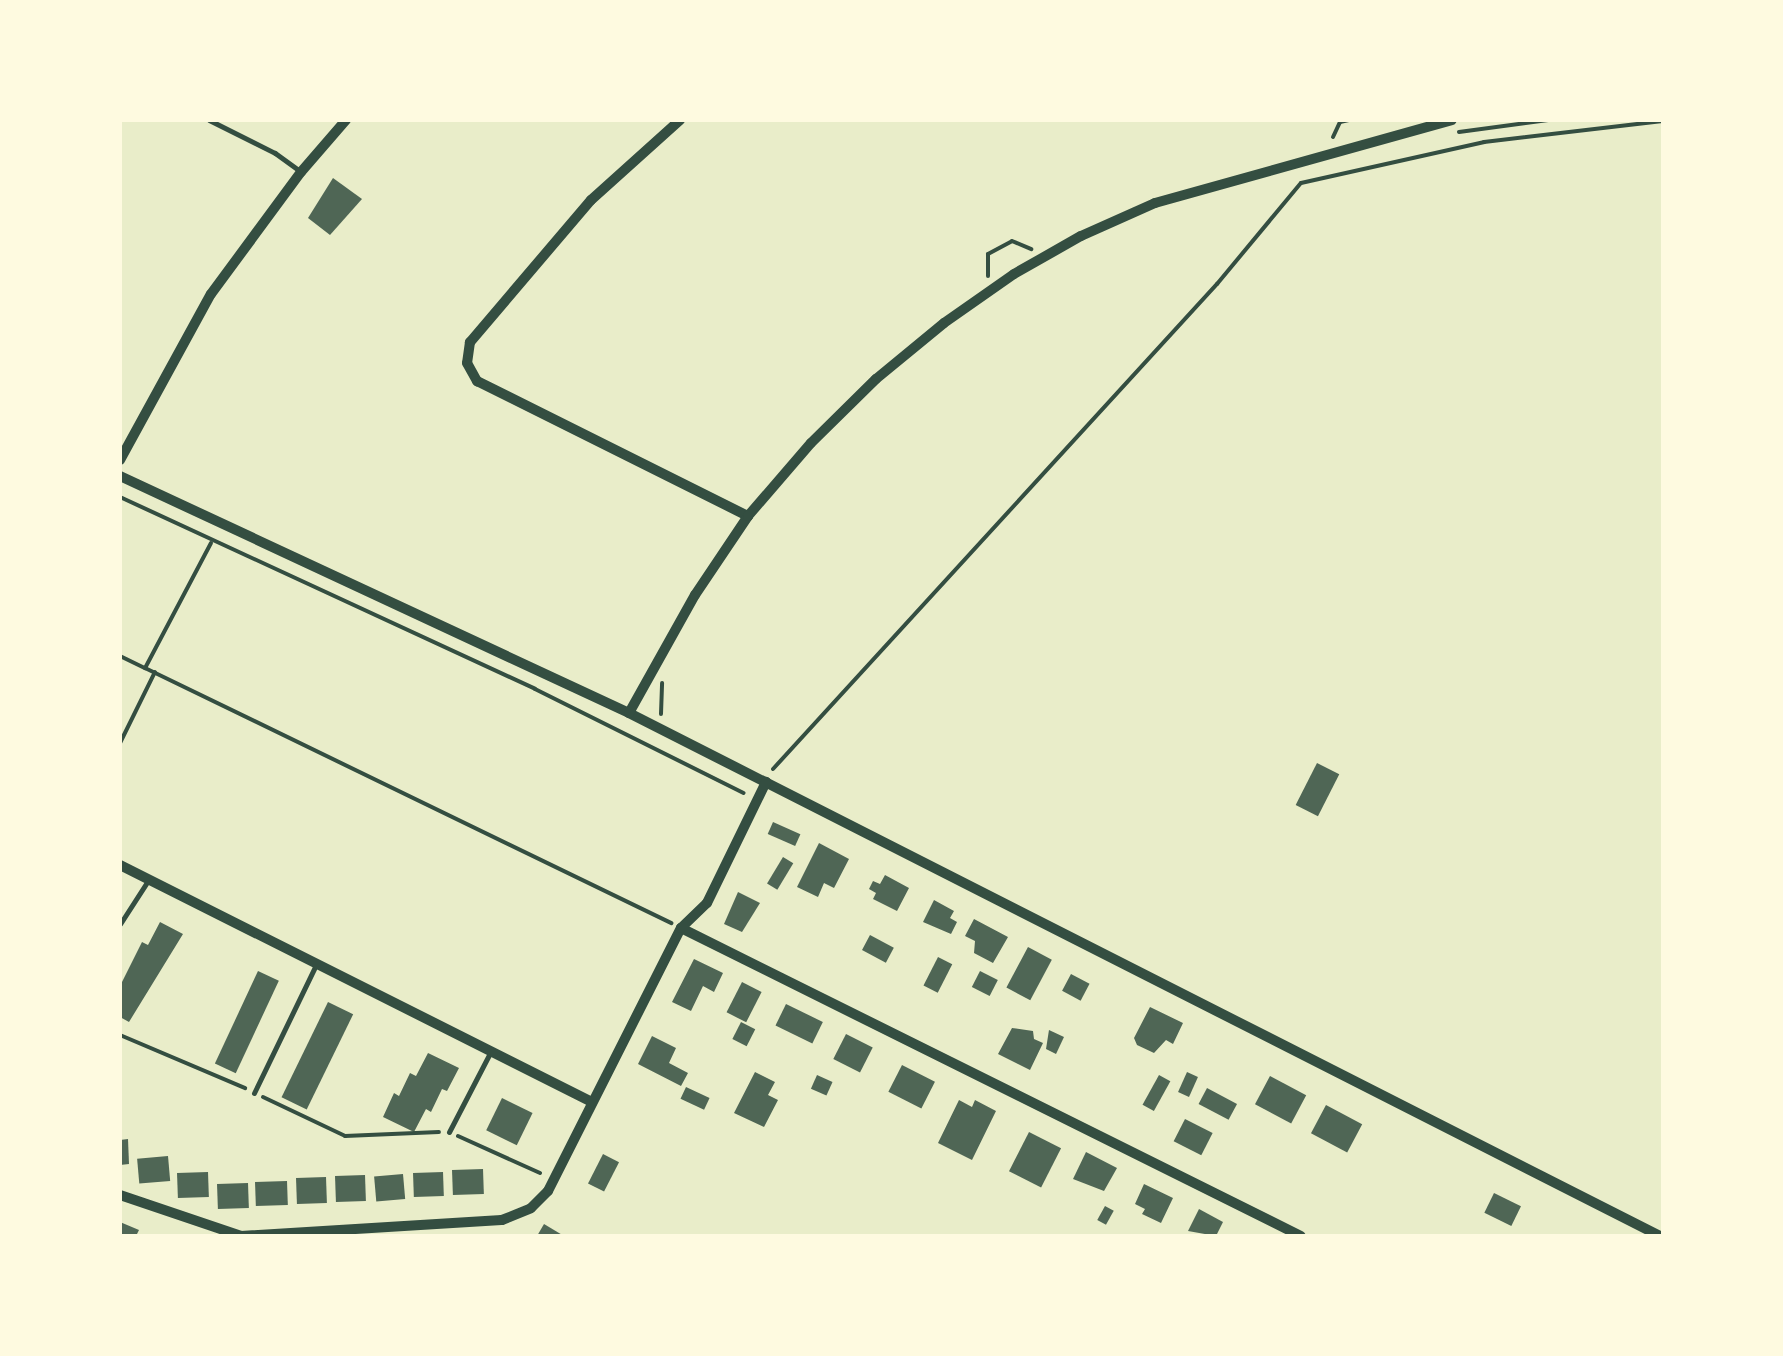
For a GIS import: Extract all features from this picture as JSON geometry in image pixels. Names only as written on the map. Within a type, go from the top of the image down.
[{"type":"street","points":[[120,460],[211,294],[301,172],[346,120]]},
{"type":"street","points":[[680,120],[591,200],[470,342],[467,363],[477,381],[748,516]]},
{"type":"street","points":[[629,713],[695,595],[748,516],[811,443],[876,379],[1014,274],[1081,236],[1155,204],[1452,120]]},
{"type":"street","points":[[120,476],[629,713],[1660,1235]]},
{"type":"street","points":[[120,1195],[240,1236],[502,1220],[531,1208],[554,1179],[676,925],[707,903],[766,782]]},
{"type":"street","points":[[120,865],[592,1102]]},
{"type":"street","points":[[676,925],[1301,1236]]},
{"type":"lane","points":[[209,120],[275,153],[301,172]]},
{"type":"lane","points":[[120,924],[149,880]]},
{"type":"lane","points":[[254,1093],[316,965]]},
{"type":"lane","points":[[449,1132],[491,1051]]},
{"type":"path","points":[[1332,139],[1340,122],[1349,120]]},
{"type":"path","points":[[1444,135],[1548,120]]},
{"type":"path","points":[[766,782],[785,756],[1217,284],[1301,183],[1484,142],[1663,121]]},
{"type":"path","points":[[1292,178],[1328,168]]},
{"type":"path","points":[[975,286],[988,276],[988,254],[1012,240],[1031,249]]},
{"type":"path","points":[[120,497],[535,690],[758,800]]},
{"type":"path","points":[[145,668],[210,543]]},
{"type":"path","points":[[120,656],[676,925]]},
{"type":"path","points":[[120,743],[155,672]]},
{"type":"path","points":[[661,715],[662,679]]},
{"type":"path","points":[[120,1035],[345,1136],[449,1132],[554,1179]]},
{"type":"building","points":[[333,178],[362,199],[330,235],[308,218]]},
{"type":"building","points":[[1317,763],[1339,774],[1318,816],[1296,805]]},
{"type":"building","points":[[773,822],[800,834],[795,846],[768,834]]},
{"type":"building","points":[[819,843],[849,859],[834,888],[824,883],[818,897],[797,887]]},
{"type":"building","points":[[783,857],[793,863],[777,890],[767,884]]},
{"type":"building","points":[[885,875],[909,888],[897,911],[873,899],[876,893],[869,889],[873,881],[880,884]]},
{"type":"building","points":[[738,892],[760,903],[742,932],[724,924]]},
{"type":"building","points":[[934,900],[954,911],[950,918],[957,922],[951,934],[923,922]]},
{"type":"building","points":[[974,919],[1008,937],[993,963],[974,953],[975,941],[965,936]]},
{"type":"building","points":[[160,922],[183,934],[129,1022],[120,1017],[120,986],[142,942],[148,945]]},
{"type":"building","points":[[870,935],[894,948],[886,963],[862,950]]},
{"type":"building","points":[[1028,947],[1052,960],[1030,1000],[1006,988]]},
{"type":"building","points":[[938,957],[952,964],[938,993],[923,986]]},
{"type":"building","points":[[694,959],[723,973],[714,992],[703,986],[691,1011],[672,1002]]},
{"type":"building","points":[[258,971],[279,981],[236,1073],[215,1063]]},
{"type":"building","points":[[980,971],[998,980],[990,996],[972,987]]},
{"type":"building","points":[[1071,974],[1090,984],[1081,1001],[1062,991]]},
{"type":"building","points":[[742,982],[762,992],[746,1022],[727,1012]]},
{"type":"building","points":[[328,1002],[353,1014],[307,1110],[282,1097]]},
{"type":"building","points":[[786,1004],[823,1022],[812,1044],[775,1026]]},
{"type":"building","points":[[1150,1007],[1183,1023],[1173,1044],[1166,1040],[1154,1053],[1137,1045],[1134,1038]]},
{"type":"building","points":[[741,1022],[755,1029],[747,1046],[732,1039]]},
{"type":"building","points":[[1012,1028],[1033,1031],[1034,1039],[1043,1043],[1030,1070],[998,1054]]},
{"type":"building","points":[[1049,1030],[1064,1037],[1056,1054],[1046,1049]]},
{"type":"building","points":[[846,1034],[873,1048],[860,1073],[833,1059]]},
{"type":"building","points":[[652,1036],[676,1048],[669,1063],[688,1073],[681,1086],[638,1064]]},
{"type":"building","points":[[428,1053],[459,1068],[447,1091],[442,1089],[431,1112],[426,1109],[414,1132],[383,1117],[394,1093],[399,1096],[410,1073],[416,1076]]},
{"type":"building","points":[[902,1065],[935,1082],[921,1109],[888,1092]]},
{"type":"building","points":[[755,1072],[775,1082],[768,1095],[778,1100],[764,1127],[734,1113]]},
{"type":"building","points":[[1187,1072],[1198,1077],[1189,1097],[1178,1092]]},
{"type":"building","points":[[817,1075],[833,1082],[826,1096],[811,1089]]},
{"type":"building","points":[[1159,1075],[1170,1081],[1154,1111],[1143,1105]]},
{"type":"building","points":[[1270,1076],[1306,1095],[1291,1124],[1255,1104]]},
{"type":"building","points":[[686,1087],[710,1098],[704,1110],[681,1099]]},
{"type":"building","points":[[1207,1088],[1237,1104],[1229,1120],[1199,1104]]},
{"type":"building","points":[[502,1098],[533,1113],[517,1145],[486,1130]]},
{"type":"building","points":[[959,1100],[972,1107],[975,1100],[996,1111],[972,1160],[938,1143]]},
{"type":"building","points":[[1326,1105],[1362,1124],[1347,1153],[1311,1133]]},
{"type":"building","points":[[1185,1119],[1213,1133],[1201,1155],[1174,1141]]},
{"type":"building","points":[[1029,1132],[1061,1148],[1041,1188],[1009,1171]]},
{"type":"building","points":[[128,1139],[129,1164],[120,1165],[120,1140]]},
{"type":"building","points":[[1086,1152],[1117,1168],[1104,1191],[1073,1179]]},
{"type":"building","points":[[603,1154],[619,1162],[604,1192],[588,1183]]},
{"type":"building","points":[[168,1156],[170,1181],[139,1184],[137,1159]]},
{"type":"building","points":[[483,1169],[484,1194],[453,1195],[452,1170]]},
{"type":"building","points":[[208,1172],[209,1197],[178,1198],[177,1173]]},
{"type":"building","points":[[443,1172],[444,1196],[414,1197],[413,1173]]},
{"type":"building","points":[[403,1174],[405,1199],[376,1201],[374,1177]]},
{"type":"building","points":[[365,1175],[366,1201],[336,1202],[335,1176]]},
{"type":"building","points":[[326,1177],[327,1203],[297,1204],[296,1178]]},
{"type":"building","points":[[287,1181],[288,1205],[256,1206],[255,1182]]},
{"type":"building","points":[[248,1183],[249,1208],[218,1209],[217,1184]]},
{"type":"building","points":[[1144,1184],[1173,1198],[1161,1223],[1142,1214],[1145,1209],[1135,1204]]},
{"type":"building","points":[[1494,1193],[1521,1206],[1511,1226],[1484,1213]]},
{"type":"building","points":[[1105,1206],[1114,1211],[1106,1225],[1097,1220]]},
{"type":"building","points":[[1199,1209],[1223,1222],[1216,1236],[1188,1231]]},
{"type":"building","points":[[120,1222],[139,1230],[136,1236],[120,1236]]},
{"type":"building","points":[[544,1224],[564,1236],[537,1236]]}]
